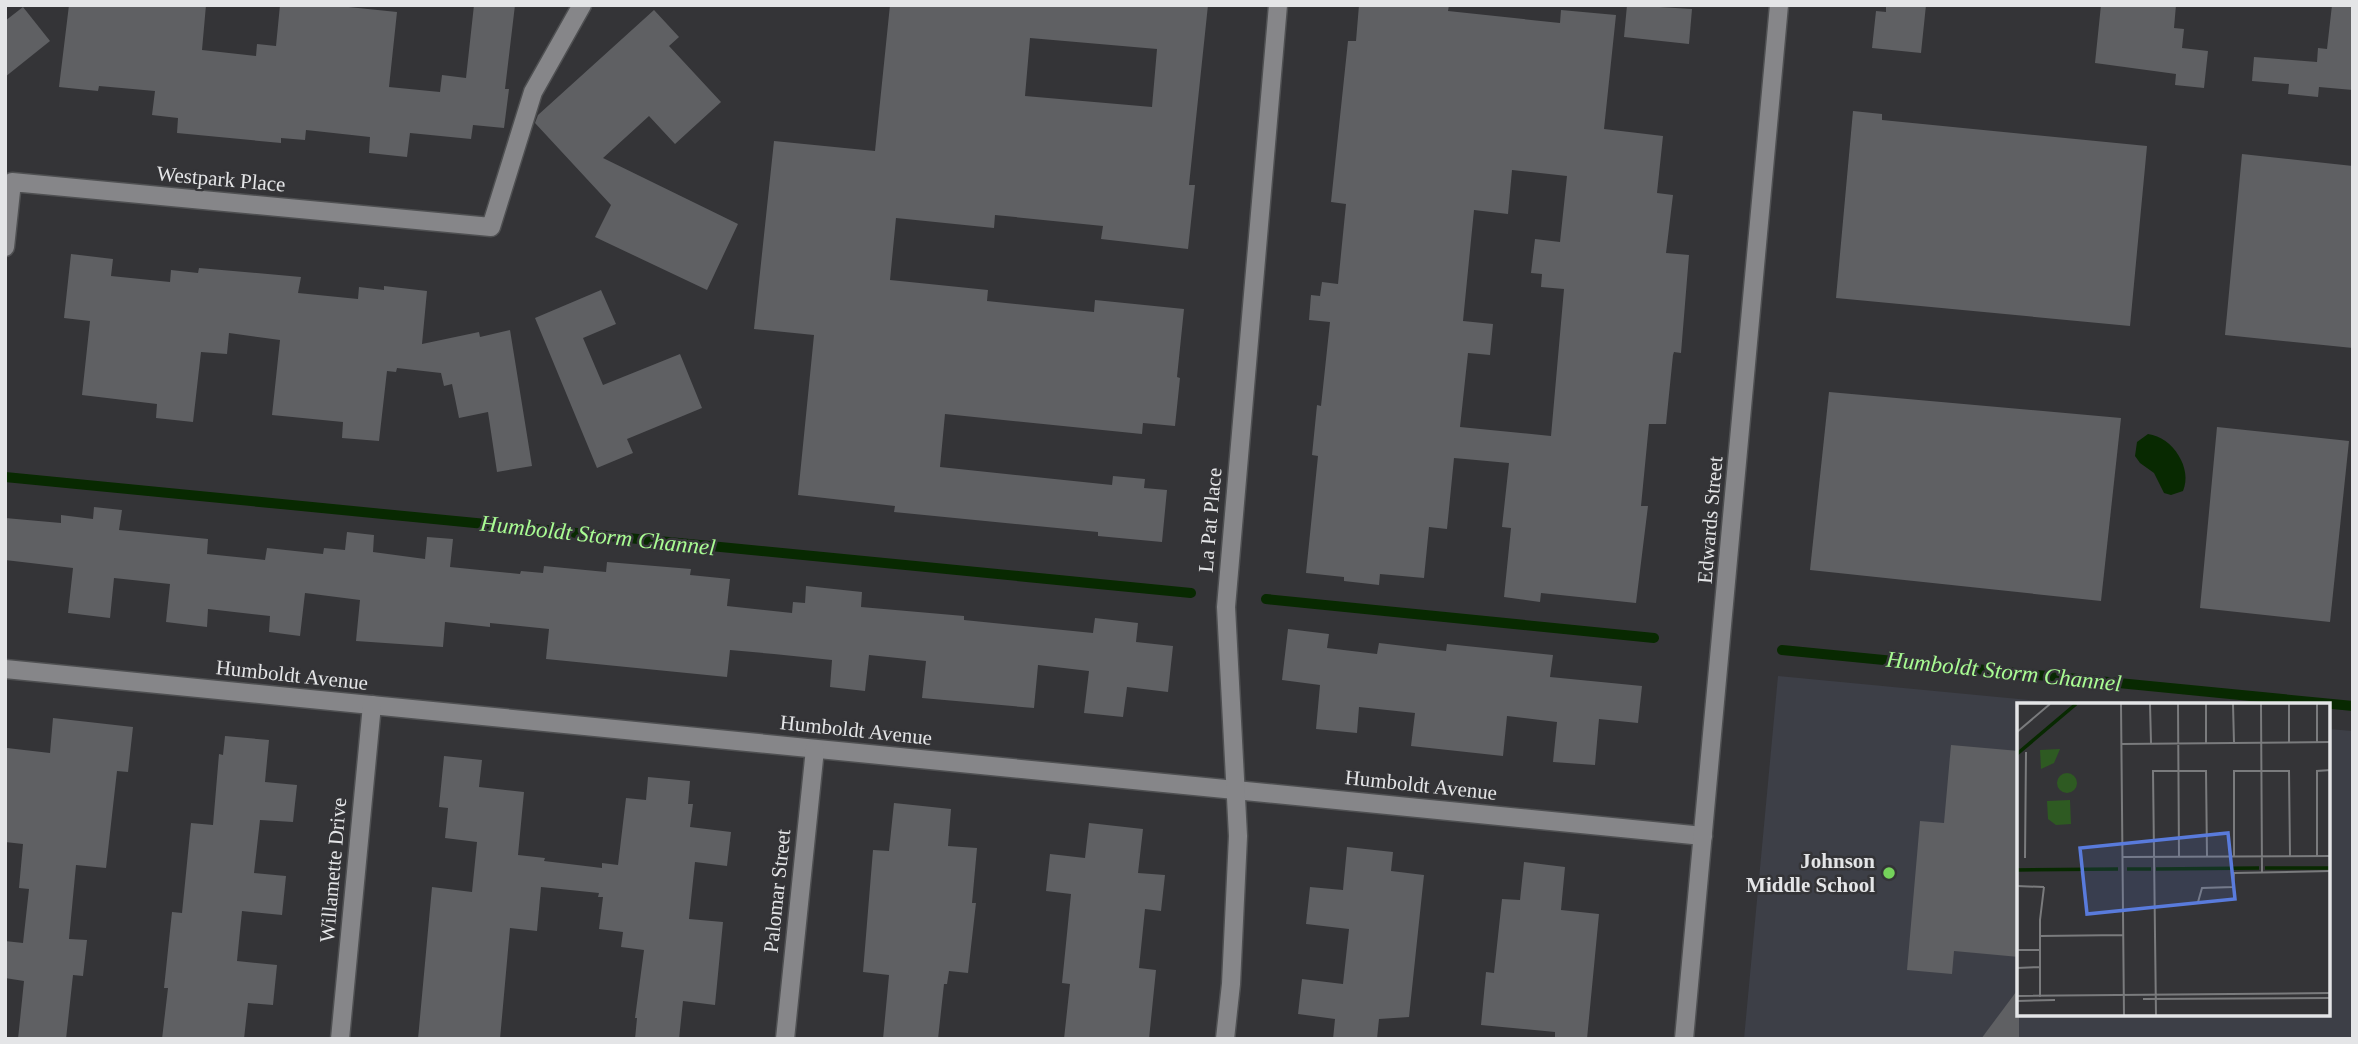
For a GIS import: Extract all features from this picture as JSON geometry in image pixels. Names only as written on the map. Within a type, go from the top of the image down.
[{"type":"street","name":"Westpark Place","points":[[5,247],[12,182],[491,227],[533,92],[582,5]]},
{"type":"street","name":"La Pat Place","points":[[1225,1039],[1237,884],[1237,789],[1226,607],[1227,584],[1278,5]]},
{"type":"street","name":"Edwards Street","points":[[1684,1039],[1779,5]]},
{"type":"street","name":"Humboldt Avenue","points":[[5,669],[1703,836]]},
{"type":"street","name":"Willamette Drive","points":[[340,1039],[372,705]]},
{"type":"street","name":"Palomar Street","points":[[785,1039],[815,748]]},
{"type":"shaded area","points":[[2148,434],[2165,441],[2179,455],[2185,473],[2183,491],[2171,495],[2164,493],[2154,473],[2135,456],[2137,442]]},
{"type":"shaded area","name":"Johnson Middle School","points":[[1778,676],[2062,703],[2017,703],[2017,1016],[2330,1016],[2330,729],[2353,731],[2353,1039],[1744,1039]]},
{"type":"building","points":[[69,5],[206,5],[202,50],[256,56],[257,44],[276,46],[280,5],[329,5],[397,12],[389,87],[440,92],[442,75],[466,78],[474,5],[515,5],[505,89],[509,89],[504,128],[473,125],[471,139],[410,133],[407,157],[369,153],[370,137],[306,130],[305,140],[281,138],[281,143],[177,133],[178,118],[152,115],[155,91],[99,86],[98,91],[59,87]]},
{"type":"building","points":[[890,5],[1208,5],[1189,185],[1195,185],[1188,249],[1101,239],[1103,226],[995,215],[994,228],[896,218],[890,280],[988,290],[987,301],[1094,312],[1095,300],[1184,309],[1175,426],[1143,423],[1142,434],[945,414],[940,467],[1112,485],[1113,476],[1145,479],[1144,488],[1167,490],[1162,542],[1098,536],[1098,532],[894,512],[895,506],[798,495],[814,335],[754,329],[774,141],[875,151]],"holes":[[[1030,38],[1157,49],[1152,107],[1025,96]]]},
{"type":"building","points":[[1359,5],[1449,5],[1448,11],[1560,23],[1561,10],[1616,15],[1604,129],[1663,136],[1657,193],[1673,195],[1666,253],[1689,255],[1681,353],[1674,352],[1673,355],[1666,424],[1649,424],[1641,506],[1648,506],[1636,603],[1541,593],[1540,602],[1504,597],[1511,528],[1502,527],[1509,463],[1454,458],[1447,529],[1429,527],[1424,578],[1380,574],[1379,585],[1344,581],[1344,577],[1306,573],[1318,456],[1312,455],[1317,405],[1321,406],[1330,322],[1309,320],[1311,295],[1320,296],[1322,282],[1338,284],[1346,204],[1331,202],[1348,41],[1356,41]],"holes":[[[1512,170],[1567,176],[1560,242],[1535,239],[1531,273],[1542,274],[1541,287],[1564,289],[1551,436],[1460,427],[1468,353],[1490,355],[1493,324],[1463,321],[1474,210],[1508,214]]]},
{"type":"building","points":[[1627,5],[1692,9],[1689,44],[1624,37]]},
{"type":"building","points":[[1886,5],[1926,5],[1921,53],[1872,48],[1876,11],[1886,12]]},
{"type":"building","points":[[2101,5],[2176,5],[2174,28],[2184,29],[2182,48],[2208,51],[2204,88],[2175,85],[2176,74],[2095,63]]},
{"type":"building","points":[[2332,5],[2353,5],[2353,90],[2319,87],[2318,97],[2288,94],[2289,84],[2252,81],[2254,57],[2317,62],[2318,48],[2327,49]]},
{"type":"building","points":[[23,7],[50,41],[5,77],[5,21]]},
{"type":"building","points":[[654,10],[679,37],[669,46],[721,102],[675,144],[649,116],[603,158],[738,224],[707,290],[595,237],[611,205],[535,123],[538,115]]},
{"type":"building","points":[[1853,111],[1882,114],[1882,120],[2147,146],[2130,326],[1836,298]]},
{"type":"building","points":[[2242,154],[2353,166],[2353,348],[2225,335]]},
{"type":"building","points":[[71,254],[113,259],[111,276],[170,282],[171,270],[198,273],[199,268],[301,277],[298,293],[358,299],[359,287],[384,290],[384,286],[427,291],[422,344],[479,332],[480,337],[510,330],[532,466],[497,472],[488,412],[459,418],[452,384],[444,386],[441,373],[397,368],[396,372],[387,371],[379,441],[342,438],[343,422],[272,415],[280,340],[229,333],[227,354],[201,352],[193,422],[156,418],[157,404],[82,395],[90,321],[64,318]]},
{"type":"building","points":[[601,290],[616,324],[583,338],[603,385],[680,354],[702,408],[627,439],[633,453],[597,468],[535,318]]},
{"type":"building","points":[[1829,392],[2121,418],[2101,601],[1810,570]]},
{"type":"building","points":[[2217,427],[2349,441],[2330,622],[2200,608]]},
{"type":"building","points":[[94,507],[122,510],[119,530],[208,539],[207,554],[265,560],[267,548],[323,554],[324,548],[345,550],[347,532],[374,535],[373,552],[425,559],[427,537],[453,539],[450,567],[520,574],[521,571],[543,573],[544,566],[606,572],[607,562],[691,569],[690,575],[730,579],[727,606],[792,613],[793,602],[805,603],[806,586],[862,592],[861,607],[964,616],[964,620],[1093,633],[1095,618],[1138,623],[1136,642],[1173,646],[1168,692],[1127,687],[1123,717],[1084,713],[1089,671],[1038,665],[1034,708],[922,698],[926,661],[869,655],[865,691],[830,687],[832,660],[774,654],[730,650],[727,677],[546,659],[549,629],[490,623],[490,627],[445,622],[443,647],[356,641],[360,600],[305,593],[300,636],[269,632],[270,616],[208,609],[207,627],[166,622],[170,584],[114,578],[110,618],[68,613],[73,568],[5,560],[5,518],[61,523],[61,515],[93,519]]},
{"type":"building","points":[[1288,629],[1329,634],[1327,648],[1377,654],[1379,643],[1446,651],[1447,644],[1553,655],[1550,677],[1642,686],[1638,723],[1599,719],[1595,765],[1553,762],[1557,722],[1507,716],[1503,756],[1411,746],[1415,713],[1359,707],[1357,733],[1316,729],[1320,685],[1282,680]]},
{"type":"building","points":[[53,718],[133,727],[128,772],[117,771],[106,868],[76,865],[69,939],[87,940],[83,976],[73,975],[66,1039],[18,1039],[24,981],[5,978],[5,941],[23,943],[29,889],[19,888],[23,844],[5,842],[7,748],[50,753]]},
{"type":"building","points":[[225,736],[269,740],[265,782],[297,785],[293,822],[260,820],[254,873],[286,876],[282,915],[242,911],[237,961],[277,965],[273,1005],[248,1003],[244,1039],[162,1039],[172,912],[182,913],[191,823],[213,825],[219,754],[223,755]]},
{"type":"building","points":[[1951,745],[2017,751],[2017,957],[1954,951],[1952,974],[1907,970],[1920,821],[1944,823]]},
{"type":"building","points":[[444,756],[482,760],[479,787],[524,792],[518,855],[602,868],[602,863],[618,865],[626,798],[646,800],[648,777],[690,781],[688,804],[693,804],[690,827],[731,832],[727,866],[695,862],[689,919],[723,922],[715,1005],[683,1001],[679,1039],[635,1039],[635,1018],[644,950],[621,947],[623,932],[599,929],[603,897],[598,897],[599,893],[541,887],[537,931],[510,928],[500,1039],[418,1039],[432,887],[472,892],[477,842],[445,838],[448,808],[439,807]]},
{"type":"building","points":[[894,803],[951,809],[948,846],[977,848],[972,903],[976,903],[968,973],[949,971],[947,984],[944,984],[938,1039],[883,1039],[889,975],[863,972],[873,850],[889,851]]},
{"type":"building","points":[[1089,823],[1143,829],[1138,873],[1165,875],[1161,911],[1145,909],[1139,968],[1156,970],[1149,1039],[1064,1039],[1070,984],[1062,983],[1071,894],[1046,891],[1050,854],[1085,858]]},
{"type":"building","points":[[1347,847],[1393,852],[1391,871],[1424,875],[1409,1017],[1379,1019],[1377,1039],[1333,1039],[1335,1019],[1298,1014],[1302,979],[1343,984],[1349,929],[1306,924],[1310,887],[1343,890]]},
{"type":"building","points":[[1524,862],[1565,867],[1561,910],[1599,914],[1587,1039],[1555,1039],[1555,1032],[1481,1025],[1486,972],[1494,973],[1502,899],[1520,900]]},
{"type":"building","points":[[2017,991],[2019,1039],[1981,1039]]},
{"type":"waterway","name":"Humboldt Storm Channel","points":[[5,477],[1191,593]]},
{"type":"waterway","points":[[1266,599],[1654,638]]},
{"type":"waterway","name":"Humboldt Storm Channel","points":[[1782,650],[2322,703]]},
{"type":"waterway","name":"Humboldt Storm Channel","points":[[2330,704],[2353,706]]},
{"type":"place","name":"Johnson Middle School","points":[[1889,873]]}]
